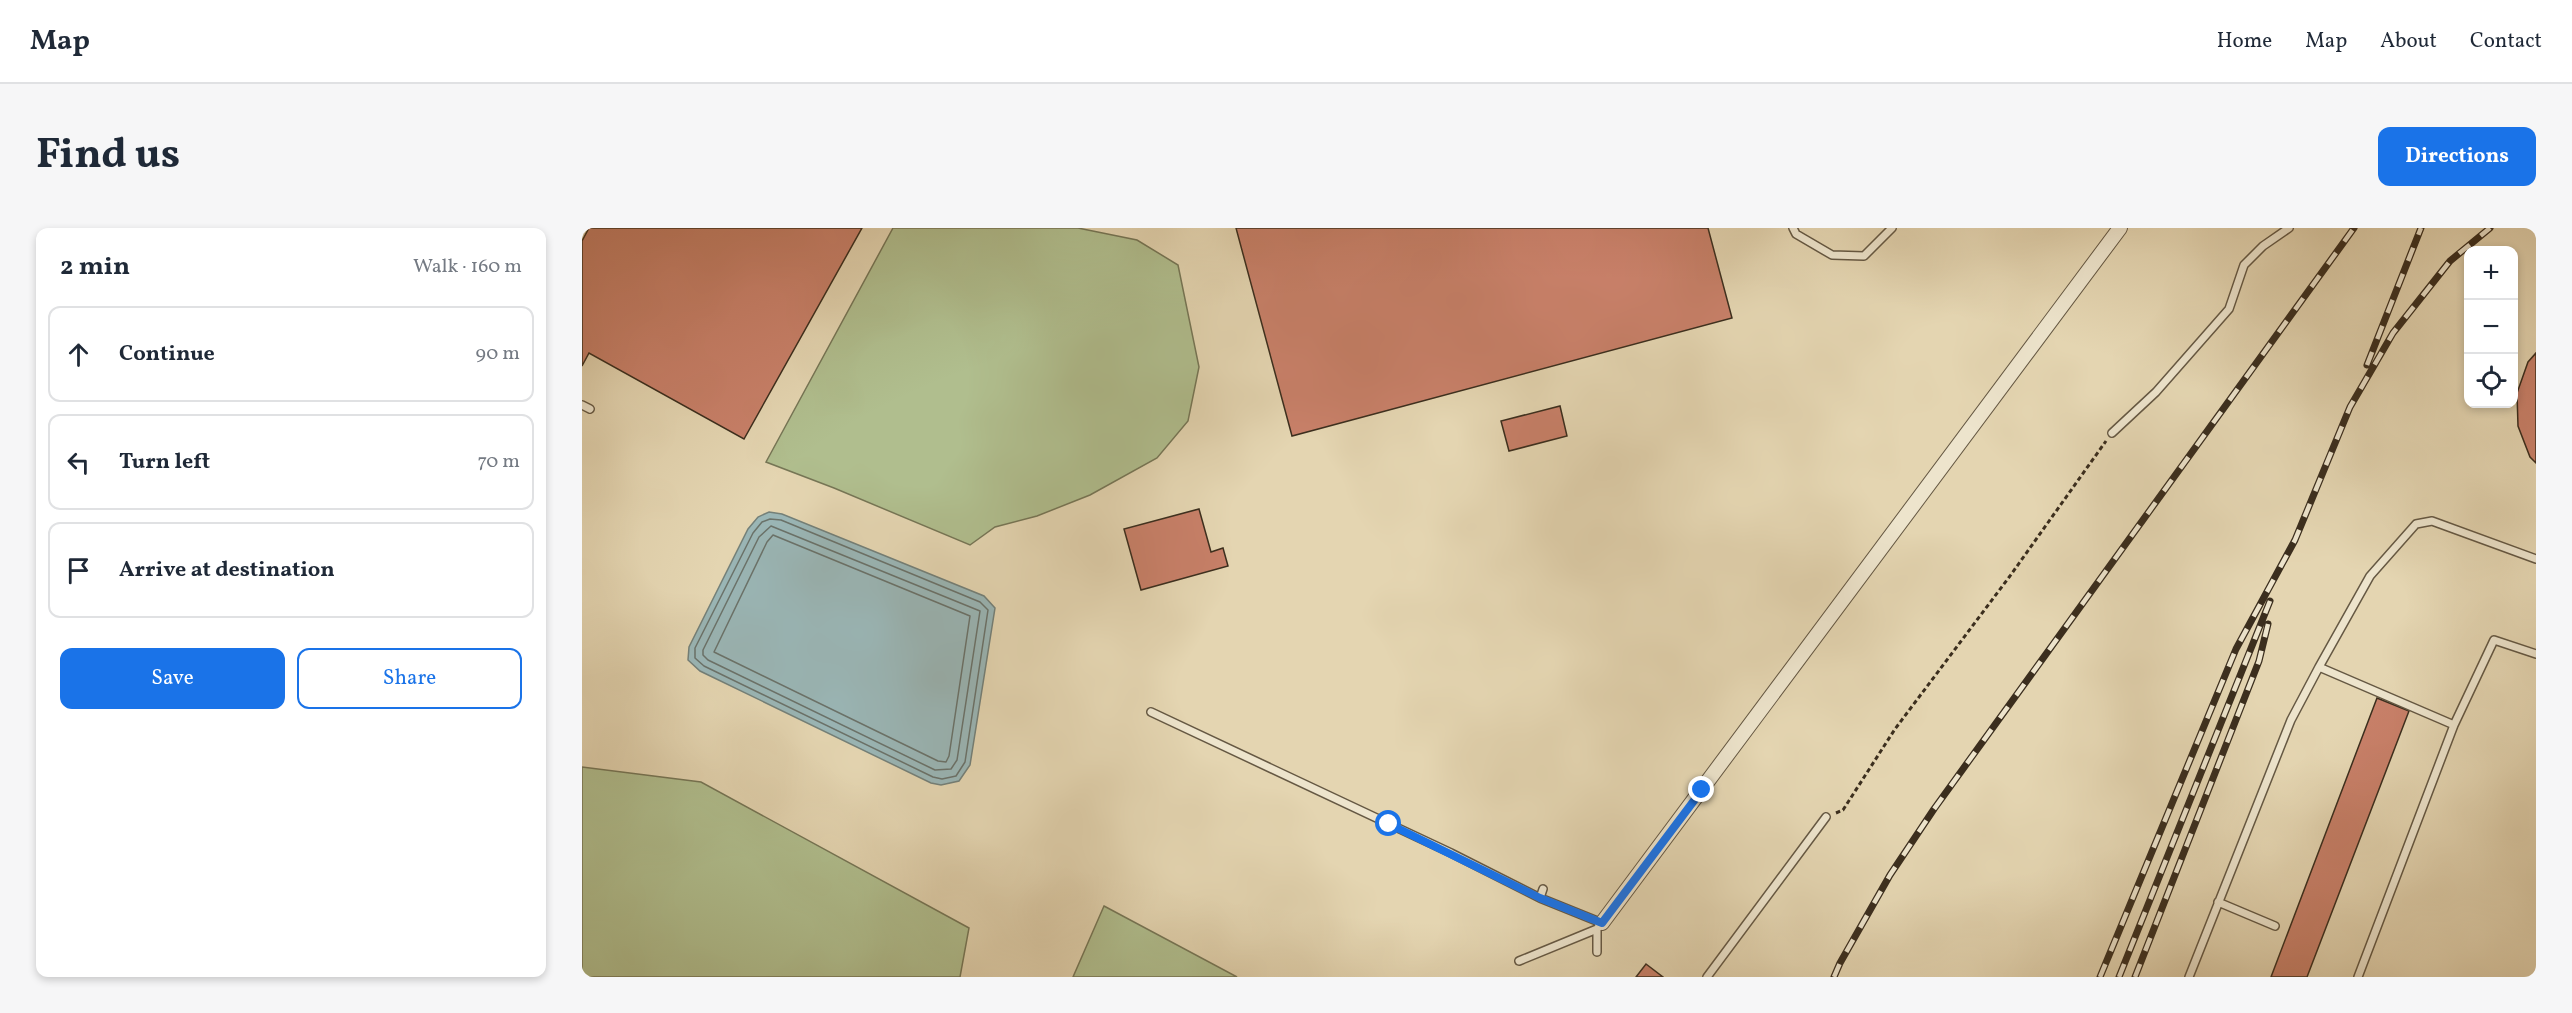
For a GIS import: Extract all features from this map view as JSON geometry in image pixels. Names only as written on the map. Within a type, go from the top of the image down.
[{"type":"street","points":[[1600,926],[2120,228]]},
{"type":"lane","points":[[1793,228],[1796,234],[1832,255],[1864,256],[1892,228]]},
{"type":"lane","points":[[2112,433],[2156,392],[2229,309],[2244,265],[2263,246],[2289,228]]},
{"type":"lane","points":[[582,405],[590,409]]},
{"type":"lane","points":[[2189,977],[2291,720],[2370,576],[2416,524],[2432,521],[2536,559]]},
{"type":"lane","points":[[2358,977],[2454,725],[2494,640],[2536,654]]},
{"type":"lane","points":[[2319,667],[2454,725]]},
{"type":"lane","points":[[1151,712],[1451,852],[1600,926]]},
{"type":"lane","points":[[1707,977],[1826,817]]},
{"type":"lane","points":[[1540,898],[1543,889]]},
{"type":"lane","points":[[2218,902],[2275,926]]},
{"type":"lane","points":[[1597,952],[1600,926]]},
{"type":"lane","points":[[1519,961],[1600,926]]},
{"type":"path","points":[[1826,817],[1843,810],[1895,729],[2010,576],[2112,433]]},
{"type":"green space","points":[[893,228],[1078,228],[1137,240],[1178,265],[1199,367],[1188,421],[1157,458],[1090,495],[1037,516],[995,527],[970,545],[766,462]]},
{"type":"green space","points":[[582,767],[701,782],[969,928],[960,977],[582,977]]},
{"type":"green space","points":[[1104,906],[1237,977],[1073,977]]},
{"type":"water","points":[[769,512],[782,514],[984,596],[995,608],[970,765],[959,781],[941,785],[931,783],[700,671],[688,660],[689,647],[748,529],[758,517]]},
{"type":"building","points":[[589,228],[862,228],[744,439],[589,353],[582,366],[582,241]]},
{"type":"building","points":[[1236,228],[1708,228],[1732,318],[1292,436]]},
{"type":"building","points":[[2536,353],[2536,463],[2530,457],[2518,426],[2518,390],[2528,362]]},
{"type":"building","points":[[1560,406],[1567,436],[1509,451],[1501,421]]},
{"type":"building","points":[[1199,509],[1211,552],[1223,548],[1228,566],[1141,590],[1124,529]]},
{"type":"building","points":[[2377,698],[2409,711],[2307,977],[2271,977]]},
{"type":"building","points":[[1646,964],[1663,977],[1636,977]]},
{"type":"railway","points":[[1834,977],[1890,875],[1934,809],[2354,228]]},
{"type":"railway","points":[[2367,365],[2421,228]]},
{"type":"railway","points":[[2100,977],[2236,649],[2295,540],[2350,407],[2393,333],[2450,261],[2490,228]]},
{"type":"railway","points":[[2119,977],[2270,601]]},
{"type":"railway","points":[[2135,977],[2259,661],[2268,624]]},
{"type":"route","points":[[1389,824],[1451,852],[1540,898],[1602,923],[1702,790]]}]
